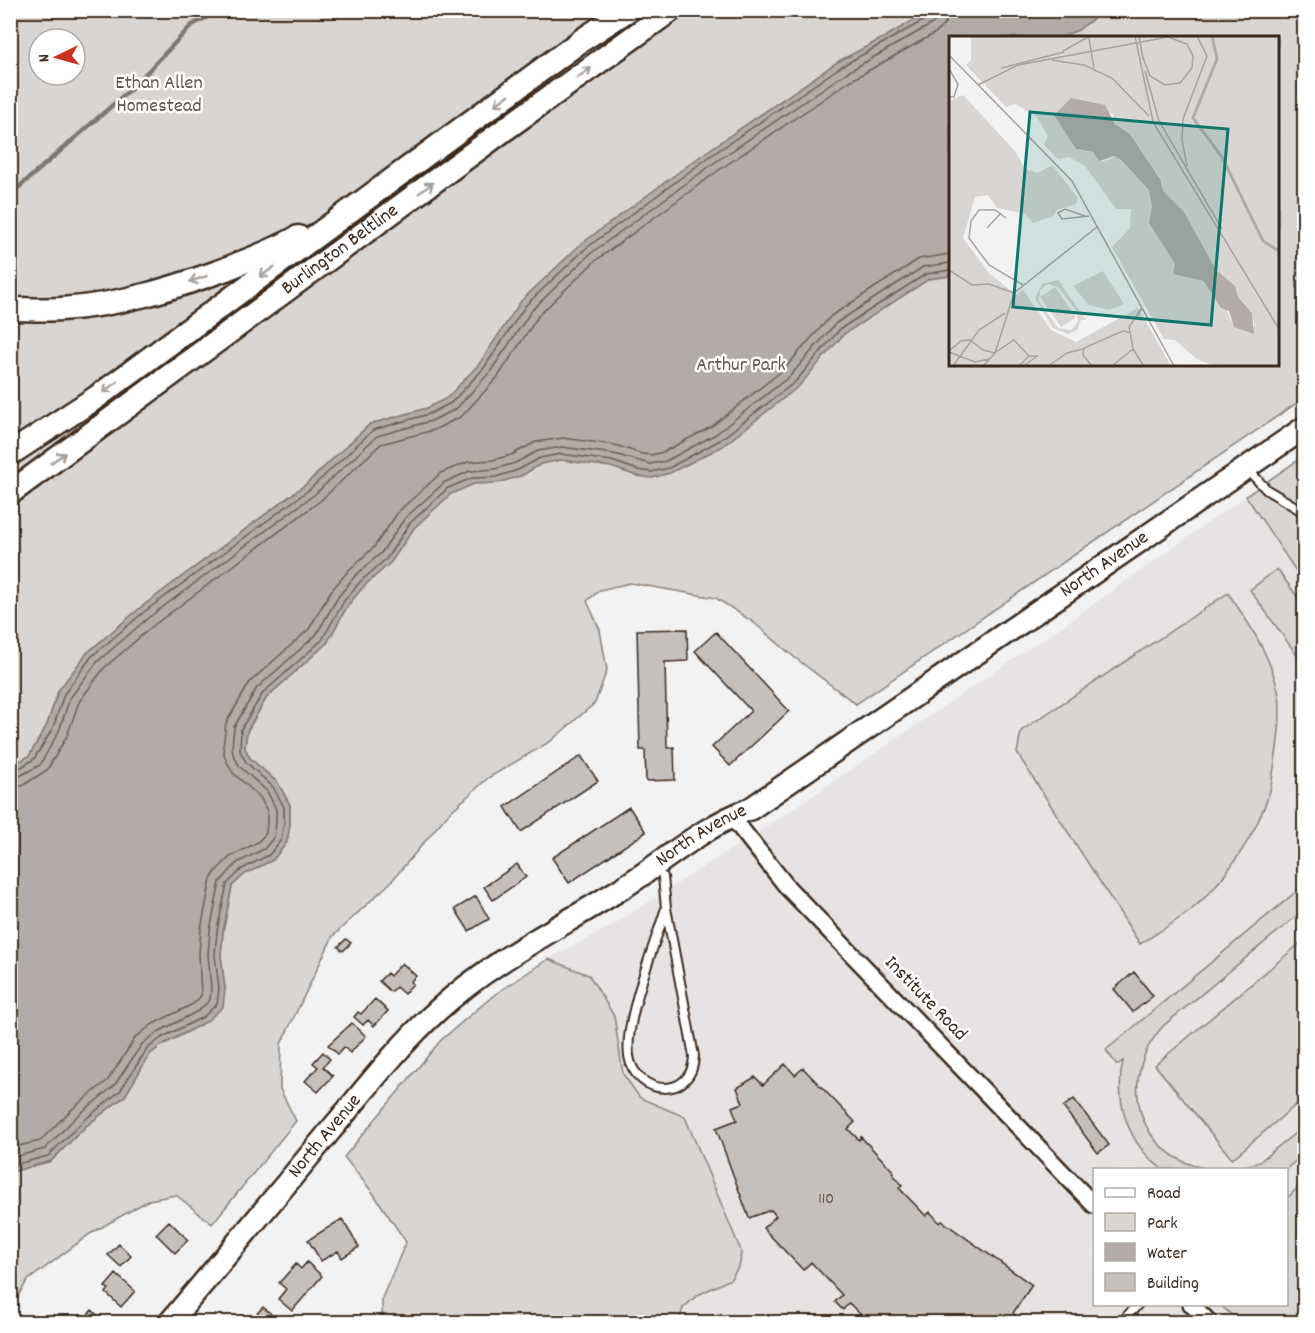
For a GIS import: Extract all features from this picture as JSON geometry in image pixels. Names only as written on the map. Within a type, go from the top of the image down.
[{"type":"main road","name":"Burlington Beltline","points":[[10,454],[97,397],[582,40],[628,10]]},
{"type":"main road","name":"Burlington Beltline","points":[[10,493],[671,10]]},
{"type":"main road","points":[[10,309],[62,309],[101,304],[145,295],[198,279],[250,260],[292,240],[399,176]]},
{"type":"main road","name":"North Avenue","points":[[170,1323],[370,1084],[437,1010],[465,987],[622,889],[731,816],[750,809],[1305,428]]},
{"type":"street","name":"Institute Road","points":[[731,816],[788,888],[1093,1204]]},
{"type":"street","points":[[1192,1306],[1209,1323]]},
{"type":"lane","points":[[1246,468],[1267,490],[1305,512]]},
{"type":"lane","points":[[663,877],[666,908],[694,1056],[694,1068],[687,1079],[674,1087],[660,1089],[646,1084],[635,1072],[629,1058],[628,1040],[632,1019],[666,908]]},
{"type":"lane","points":[[1122,1323],[1137,1306]]},
{"type":"shaded area","points":[[1246,496],[1304,583],[1304,1253],[1288,1268],[1288,1168],[1093,1168],[1093,1306],[1246,1306],[1227,1322],[679,1322],[683,1308],[698,1295],[731,1279],[740,1264],[741,1251],[685,1117],[640,1098],[623,1074],[614,1016],[548,959],[610,927],[790,811],[1071,620]]},
{"type":"green space","points":[[10,11],[1304,11],[1304,398],[856,704],[794,657],[753,622],[716,598],[630,583],[600,590],[587,601],[600,630],[607,670],[595,703],[551,741],[488,778],[448,814],[390,883],[333,936],[281,1044],[280,1089],[296,1121],[212,1224],[176,1195],[149,1200],[90,1234],[27,1281],[11,1308],[11,1172],[51,1161],[85,1127],[125,1096],[150,1054],[190,1031],[225,989],[221,955],[232,886],[245,874],[273,860],[287,842],[290,824],[290,805],[278,783],[250,758],[245,748],[247,732],[267,697],[327,643],[348,605],[364,586],[391,562],[414,528],[425,517],[379,422],[370,424],[306,484],[140,608],[87,653],[58,691],[47,725],[29,757],[11,766]]},
{"type":"green space","points":[[1304,456],[1304,583],[1246,496]]},
{"type":"green space","points":[[1277,569],[1304,606],[1304,665],[1250,590]]},
{"type":"green space","points":[[1228,593],[1264,651],[1278,690],[1279,727],[1270,789],[1256,826],[1226,873],[1190,911],[1140,944],[1017,753],[1021,731]]},
{"type":"green space","points":[[1304,885],[1304,910],[1163,1026],[1148,1047],[1140,1069],[1138,1091],[1141,1112],[1150,1132],[1164,1149],[1183,1162],[1204,1168],[1161,1168],[1150,1159],[1132,1135],[1122,1107],[1123,1061],[1117,1065],[1106,1050]]},
{"type":"green space","points":[[1304,940],[1304,1098],[1232,1159],[1155,1065]]},
{"type":"green space","points":[[548,959],[589,975],[614,1016],[623,1074],[640,1098],[685,1117],[741,1251],[740,1264],[731,1279],[698,1295],[683,1308],[679,1322],[382,1322],[382,1298],[406,1242],[373,1193],[344,1157],[441,1040],[494,995]]},
{"type":"green space","points":[[1304,1126],[1304,1154],[1287,1168],[1238,1168],[1259,1162]]},
{"type":"green space","points":[[1304,1182],[1304,1322],[1227,1322],[1233,1316],[1221,1306],[1288,1306],[1288,1197]]},
{"type":"water","points":[[929,11],[1101,11],[1078,30],[1063,36],[949,36],[949,276],[929,279],[844,334],[799,386],[723,446],[670,473],[652,478],[637,476],[611,467],[561,460],[541,464],[521,476],[497,483],[474,484],[451,494],[414,528],[391,562],[364,586],[348,605],[327,643],[267,697],[247,731],[245,748],[250,758],[278,783],[290,805],[290,824],[287,842],[273,860],[245,874],[232,886],[221,955],[225,989],[223,1007],[206,1022],[150,1054],[125,1096],[85,1127],[51,1161],[11,1172],[11,766],[29,756],[47,725],[58,691],[87,653],[140,608],[306,484],[370,424],[427,408],[447,398],[479,364],[521,301],[581,244],[706,152],[839,61]]},
{"type":"building","points":[[687,629],[688,661],[665,662],[667,748],[674,747],[675,780],[646,781],[645,750],[640,750],[637,630]]},
{"type":"building","points":[[716,632],[789,711],[730,766],[712,747],[751,711],[695,651]]},
{"type":"building","points":[[581,756],[598,781],[521,832],[505,807]]},
{"type":"building","points":[[629,807],[646,832],[569,883],[552,858]]},
{"type":"building","points":[[517,864],[526,877],[493,900],[484,887]]},
{"type":"building","points":[[476,896],[489,919],[469,931],[455,909]]},
{"type":"building","points":[[346,939],[351,943],[343,951],[338,947]]},
{"type":"building","points":[[402,963],[416,976],[410,982],[413,984],[404,994],[396,987],[391,992],[379,981],[387,973],[390,976]]},
{"type":"building","points":[[1134,972],[1153,996],[1133,1012],[1114,989]]},
{"type":"building","points":[[375,999],[388,1011],[374,1026],[368,1020],[363,1025],[354,1017],[358,1012],[361,1014]]},
{"type":"building","points":[[352,1023],[366,1036],[350,1053],[344,1047],[338,1054],[328,1045]]},
{"type":"building","points":[[323,1052],[330,1059],[323,1067],[333,1076],[318,1092],[305,1081],[318,1067],[313,1063]]},
{"type":"building","points":[[785,1064],[795,1075],[803,1068],[855,1122],[848,1129],[859,1140],[861,1137],[894,1172],[892,1173],[902,1185],[899,1188],[926,1216],[930,1212],[940,1223],[942,1221],[1032,1285],[1013,1313],[1018,1318],[1013,1322],[868,1322],[849,1303],[843,1310],[835,1302],[842,1295],[811,1262],[803,1270],[763,1228],[776,1216],[771,1210],[749,1218],[716,1128],[737,1120],[732,1107],[743,1103],[737,1088],[755,1077],[763,1085]]},
{"type":"building","points":[[1074,1099],[1109,1145],[1098,1153],[1063,1107]]},
{"type":"building","points":[[342,1219],[359,1247],[342,1258],[338,1251],[321,1261],[308,1240]]},
{"type":"building","points":[[169,1221],[188,1240],[175,1253],[156,1234]]},
{"type":"building","points":[[119,1244],[131,1256],[121,1267],[108,1255]]},
{"type":"building","points":[[307,1262],[322,1276],[292,1311],[278,1299],[286,1289],[279,1283],[296,1264],[301,1269]]},
{"type":"building","points":[[116,1274],[135,1291],[121,1307],[106,1293],[109,1289],[105,1287]]},
{"type":"building","points":[[263,1307],[278,1320],[276,1322],[249,1322]]},
{"type":"building","points":[[92,1310],[105,1322],[81,1322]]},
{"type":"waterway","points":[[10,195],[132,88],[192,25],[221,10]]},
{"type":"park label","name":"Ethan Allen Homestead","points":[[159,96]]},
{"type":"park label","name":"Arthur Park","points":[[741,366]]}]
